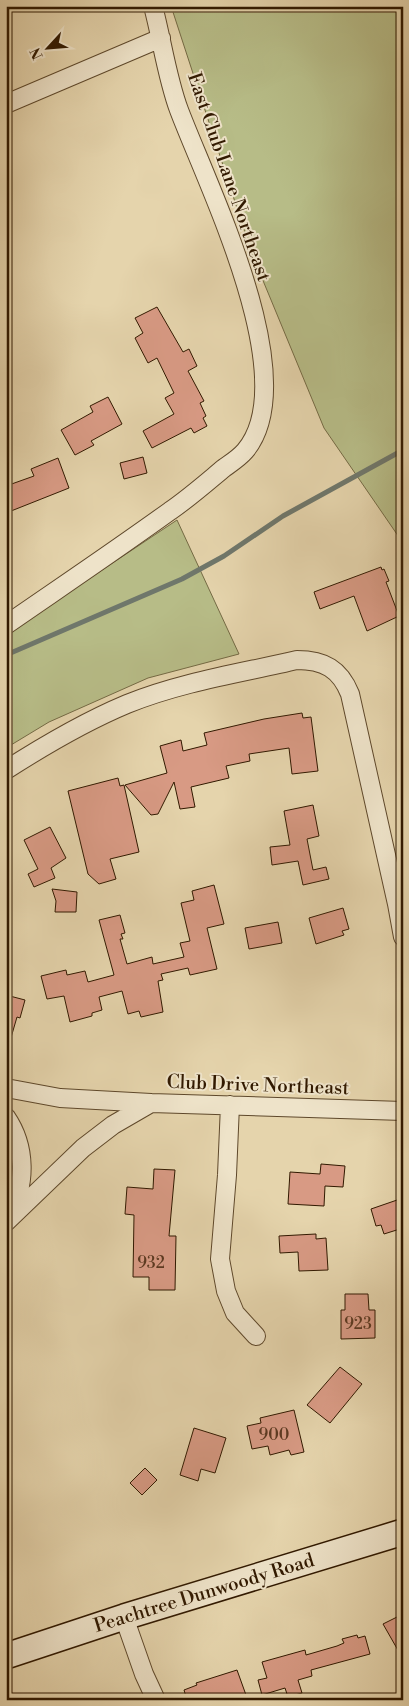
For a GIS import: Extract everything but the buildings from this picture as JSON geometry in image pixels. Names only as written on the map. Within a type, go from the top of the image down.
[{"type":"main road","name":"Peachtree Dunwoody Road","points":[[6,1656],[124,1617],[403,1532]]},
{"type":"street","name":"East Club Lane Northeast","points":[[6,625],[111,554],[189,498],[244,452],[256,434],[262,415],[266,376],[263,346],[230,235],[178,108],[153,6]]},
{"type":"street","points":[[6,104],[161,38]]},
{"type":"street","points":[[6,770],[79,726],[128,704],[179,687],[297,660],[315,660],[327,665],[345,682],[350,694],[398,904],[403,938]]},
{"type":"street","points":[[6,1088],[60,1098],[151,1103]]},
{"type":"street","name":"Club Drive Northeast","points":[[6,1222],[83,1148],[113,1125],[151,1103],[403,1111]]},
{"type":"street","points":[[230,1105],[220,1259],[226,1291],[235,1313],[256,1336]]},
{"type":"street","points":[[6,1117],[18,1142],[22,1175],[17,1196],[6,1218]]},
{"type":"street","points":[[124,1617],[144,1674],[156,1700]]},
{"type":"green space","points":[[171,6],[403,6],[403,543],[324,428],[252,254]]},
{"type":"green space","points":[[177,520],[239,654],[148,678],[49,722],[6,748],[6,634]]},
{"type":"waterway","points":[[6,655],[182,579],[224,556],[283,516],[403,450]]}]
